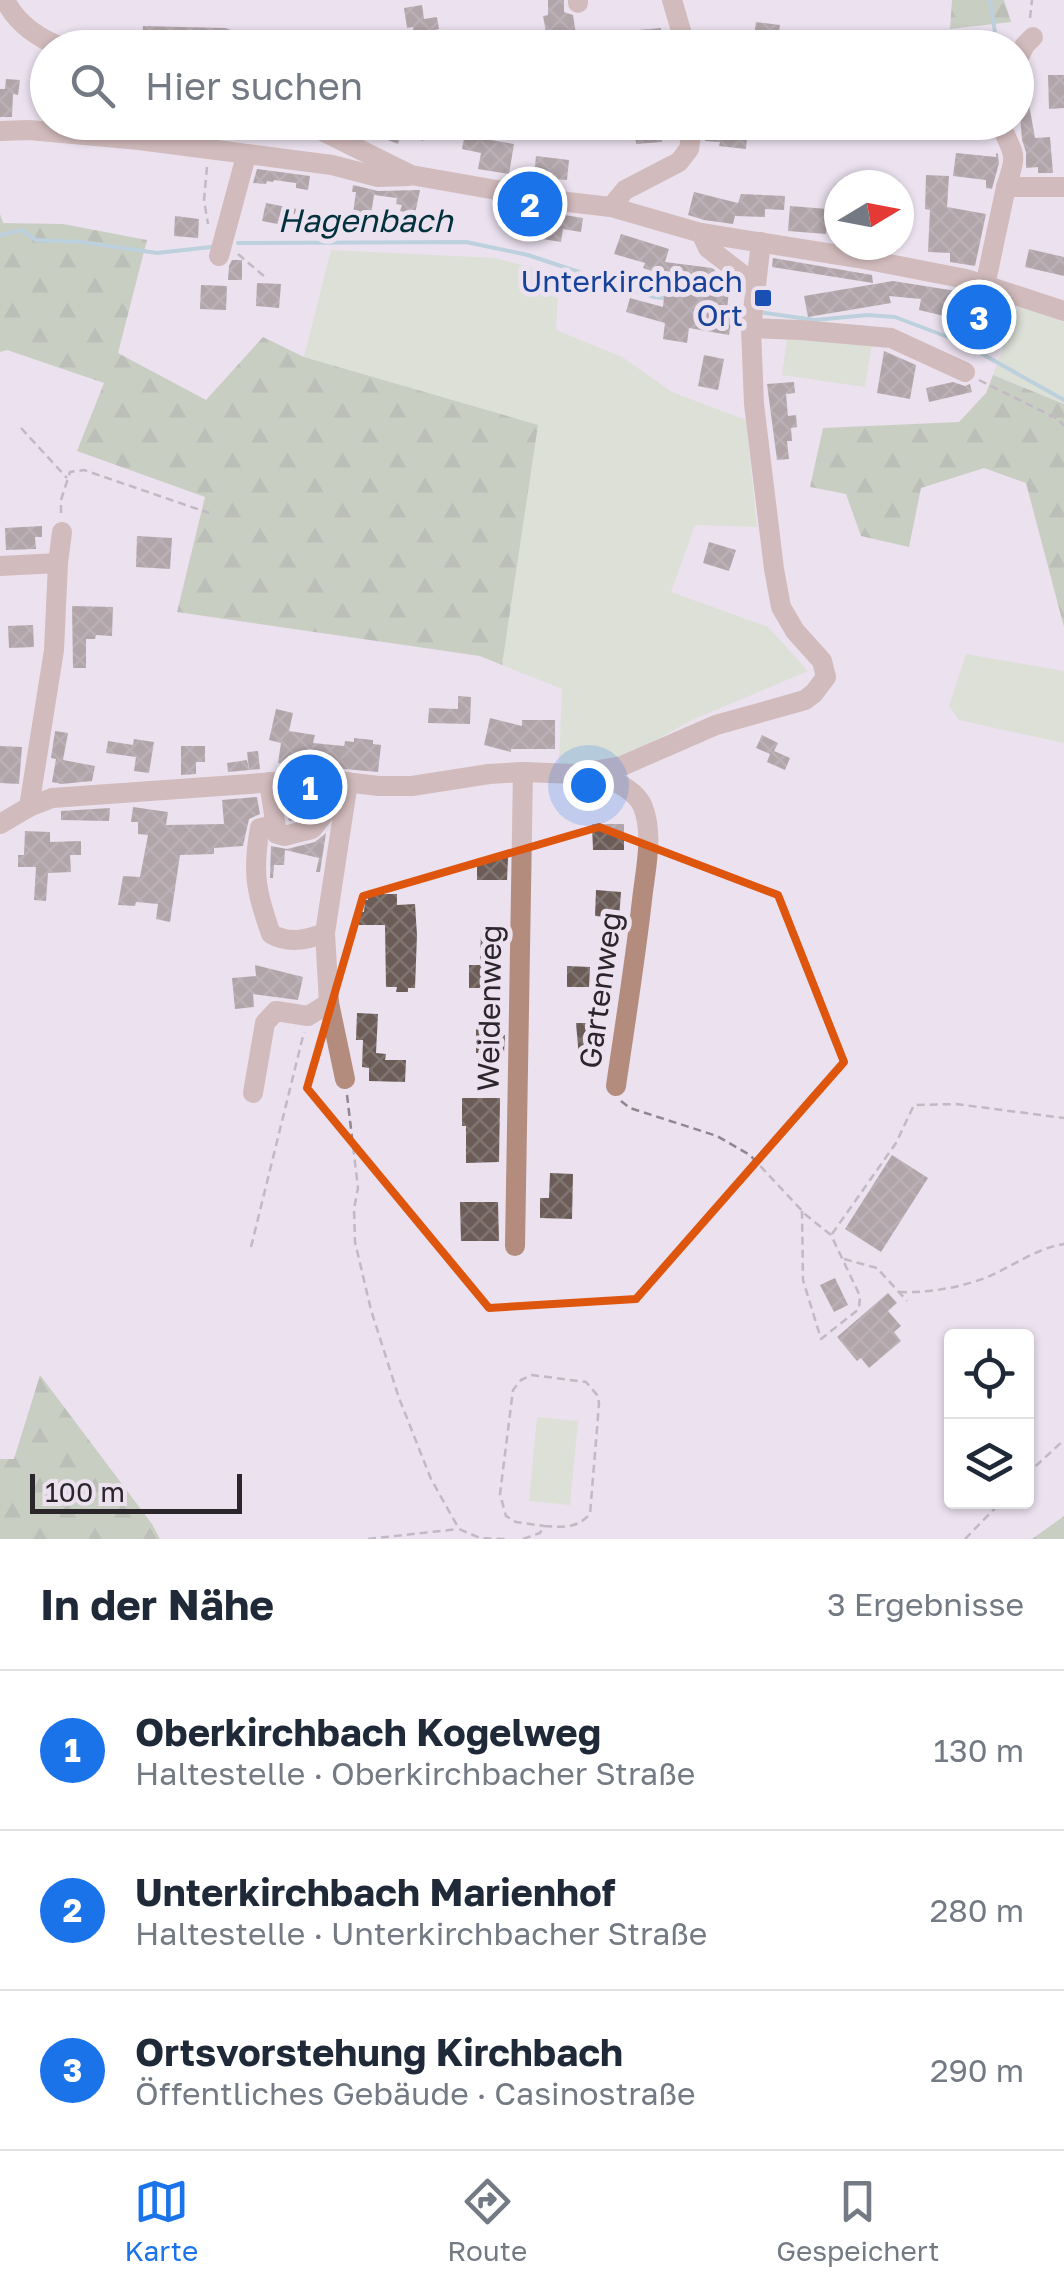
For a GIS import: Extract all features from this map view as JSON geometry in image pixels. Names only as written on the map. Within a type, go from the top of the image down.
[{"type":"street","points":[[4,0],[31,30]]},
{"type":"street","points":[[672,0],[681,30]]},
{"type":"street","points":[[0,131],[30,130]]},
{"type":"street","points":[[138,140],[611,207],[701,233],[966,279],[1064,312]]},
{"type":"street","points":[[340,140],[411,176]]},
{"type":"street","points":[[611,207],[625,190],[679,162],[690,149],[691,140]]},
{"type":"street","points":[[985,286],[1014,162],[1010,140]]},
{"type":"street","points":[[219,256],[246,156]]},
{"type":"street","points":[[1006,187],[1064,187]]},
{"type":"street","points":[[701,233],[708,248],[755,294]]},
{"type":"street","points":[[270,782],[277,834],[284,836],[312,829],[346,792],[460,777],[523,772],[575,774],[622,766],[716,726],[805,700],[822,684],[826,677],[822,661],[795,631],[781,607],[762,474],[754,404],[752,328],[760,242]]},
{"type":"street","points":[[752,328],[892,338],[964,372]]},
{"type":"street","points":[[29,807],[54,650],[62,532]]},
{"type":"street","points":[[0,566],[58,564]]},
{"type":"street","name":"Gartenweg","points":[[594,771],[634,794],[643,806],[647,829],[636,951],[616,1086]]},
{"type":"street","name":"Weidenweg","points":[[515,1246],[523,772]]},
{"type":"street","points":[[0,824],[52,798],[318,779],[346,792]]},
{"type":"street","points":[[345,1078],[329,1003],[325,933],[346,792]]},
{"type":"street","points":[[275,826],[260,828],[256,852],[255,881],[271,934],[295,941],[325,933]]},
{"type":"street","points":[[253,1093],[265,1023],[276,1012],[308,1016],[329,1003]]},
{"type":"path","points":[[1032,0],[1032,30]]},
{"type":"path","points":[[964,372],[1058,419],[1064,426]]},
{"type":"path","points":[[20,428],[68,479]]},
{"type":"path","points":[[62,532],[61,500],[70,472],[84,470],[209,512]]},
{"type":"path","points":[[252,1247],[308,1016]]},
{"type":"path","points":[[345,1078],[358,1188],[355,1242],[371,1310],[399,1398],[431,1479],[459,1529]]},
{"type":"path","name":"Gartenweg","points":[[616,1086],[620,1100],[630,1108],[718,1136],[750,1155],[802,1211],[831,1235],[860,1296],[859,1309],[821,1338],[803,1280],[802,1211]]},
{"type":"path","points":[[831,1235],[896,1143],[914,1106],[956,1104],[1064,1118]]},
{"type":"path","points":[[900,1292],[920,1293],[985,1278],[1041,1249],[1064,1244]]},
{"type":"path","points":[[842,1258],[877,1268],[907,1300]]},
{"type":"path","points":[[532,1375],[586,1382],[598,1396],[599,1404],[590,1514],[573,1526],[544,1526],[516,1522],[506,1516],[500,1494],[513,1390],[520,1380],[532,1375]]},
{"type":"path","points":[[1034,1468],[1064,1440]]},
{"type":"path","points":[[965,1539],[995,1509]]},
{"type":"path","points":[[523,1539],[540,1534],[544,1526]]},
{"type":"path","points":[[368,1539],[459,1529],[480,1538],[506,1539]]},
{"type":"highlighted area","points":[[599,827],[778,895],[844,1062],[636,1299],[489,1308],[307,1088],[363,896]]},
{"type":"green space","points":[[952,0],[1004,0],[1011,22],[950,29]]},
{"type":"green space","points":[[0,214],[3,223],[63,224],[147,240],[118,353],[206,400],[263,337],[304,357],[538,425],[502,665],[480,656],[177,612],[205,497],[77,451],[104,383],[7,350],[0,352]]},
{"type":"green space","points":[[331,250],[495,258],[559,275],[556,330],[622,357],[672,392],[746,420],[757,527],[695,525],[671,592],[768,627],[808,671],[690,721],[631,754],[590,764],[559,765],[562,689],[502,665],[537,426],[304,357]]},
{"type":"green space","points":[[1019,306],[1064,322],[1064,404],[993,375]]},
{"type":"green space","points":[[788,332],[872,344],[865,387],[782,375]]},
{"type":"green space","points":[[993,375],[1064,404],[1064,627],[1026,483],[984,468],[921,488],[909,547],[861,536],[846,494],[810,487],[823,428],[959,422],[986,393]]},
{"type":"green space","points":[[966,654],[1064,671],[1064,743],[959,720],[949,706]]},
{"type":"green space","points":[[40,1375],[160,1539],[0,1539],[0,1459],[14,1459]]},
{"type":"green space","points":[[537,1417],[578,1421],[570,1505],[529,1501]]},
{"type":"green space","points":[[1064,1516],[1064,1539],[1032,1539]]},
{"type":"building","points":[[548,0],[564,0],[564,12],[573,15],[575,30],[546,30],[543,16],[548,15]]},
{"type":"building","points":[[422,5],[424,19],[437,17],[439,29],[407,28],[404,8]]},
{"type":"building","points":[[756,22],[780,25],[779,30],[755,30]]},
{"type":"building","points":[[143,26],[232,30],[143,30]]},
{"type":"building","points":[[1048,75],[1064,75],[1064,108],[1049,109]]},
{"type":"building","points":[[6,79],[20,80],[18,95],[13,94],[12,117],[0,117],[0,89],[5,89]]},
{"type":"building","points":[[1034,132],[1035,138],[1050,137],[1053,173],[1038,173],[1038,167],[1026,168],[1022,140],[1034,140]]},
{"type":"building","points":[[464,140],[514,144],[509,174],[478,169],[481,153],[462,149]]},
{"type":"building","points":[[636,140],[662,140],[662,142],[636,144]]},
{"type":"building","points":[[705,140],[747,140],[746,149]]},
{"type":"building","points":[[956,153],[996,157],[998,154],[992,189],[986,188],[986,180],[953,176]]},
{"type":"building","points":[[536,156],[569,160],[567,180],[534,177]]},
{"type":"building","points":[[257,169],[310,176],[308,190],[296,188],[296,183],[274,180],[253,183]]},
{"type":"building","points":[[926,175],[949,176],[947,207],[986,214],[975,266],[950,262],[950,253],[928,252],[930,210],[925,209]]},
{"type":"building","points":[[353,185],[378,191],[420,190],[415,214],[400,211],[402,205],[396,204],[397,198],[374,195],[371,215],[353,213]]},
{"type":"building","points":[[694,192],[738,203],[741,194],[785,196],[784,210],[765,209],[765,217],[735,216],[733,224],[704,220],[688,215]]},
{"type":"building","points":[[266,203],[343,218],[339,236],[262,221]]},
{"type":"building","points":[[790,206],[824,209],[824,234],[788,231]]},
{"type":"building","points":[[533,210],[583,218],[581,232],[563,229],[561,242],[530,237]]},
{"type":"building","points":[[175,216],[199,219],[198,238],[174,236]]},
{"type":"building","points":[[621,234],[669,249],[665,262],[712,268],[730,283],[726,317],[732,318],[729,335],[689,328],[687,343],[663,339],[665,323],[626,312],[630,298],[663,307],[666,276],[643,268],[645,263],[614,254]]},
{"type":"building","points":[[1029,249],[1064,257],[1064,276],[1025,267]]},
{"type":"building","points":[[773,258],[872,275],[873,283],[772,267]]},
{"type":"building","points":[[232,260],[242,260],[242,280],[228,280]]},
{"type":"building","points":[[893,281],[956,291],[954,296],[994,310],[987,332],[964,324],[965,321],[919,310],[921,299],[889,296],[891,303],[808,317],[804,296]]},
{"type":"building","points":[[257,283],[281,284],[279,308],[256,306]]},
{"type":"building","points":[[201,285],[227,286],[226,310],[200,309]]},
{"type":"building","points":[[884,351],[916,365],[910,399],[877,393]]},
{"type":"building","points":[[704,355],[724,359],[718,390],[698,386]]},
{"type":"building","points":[[794,382],[795,393],[786,394],[788,416],[796,415],[797,427],[791,428],[792,441],[787,441],[789,459],[777,460],[767,384]]},
{"type":"building","points":[[953,382],[970,384],[972,392],[929,402],[926,388]]},
{"type":"building","points":[[42,526],[42,537],[35,537],[36,549],[6,550],[5,528]]},
{"type":"building","points":[[137,536],[172,538],[170,569],[136,567]]},
{"type":"building","points":[[709,542],[736,550],[729,571],[703,563]]},
{"type":"building","points":[[72,606],[113,607],[112,636],[86,639],[86,668],[73,668]]},
{"type":"building","points":[[33,625],[34,647],[9,648],[8,626]]},
{"type":"building","points":[[458,696],[471,697],[470,724],[428,723],[429,708],[458,709]]},
{"type":"building","points":[[276,709],[293,713],[289,731],[315,735],[313,743],[344,746],[345,741],[354,742],[354,738],[373,740],[373,744],[381,745],[378,772],[278,763],[281,743],[269,740]]},
{"type":"building","points":[[490,718],[522,726],[522,720],[555,720],[555,749],[511,752],[484,745]]},
{"type":"building","points":[[55,731],[68,733],[63,760],[95,766],[92,781],[52,782]]},
{"type":"building","points":[[762,735],[778,743],[774,751],[790,758],[785,770],[767,762],[770,754],[756,748]]},
{"type":"building","points":[[134,739],[154,742],[149,773],[134,771],[136,757],[106,753],[108,741],[133,745]]},
{"type":"building","points":[[0,746],[22,747],[19,784],[0,783]]},
{"type":"building","points":[[181,746],[205,746],[205,762],[196,762],[196,774],[181,775]]},
{"type":"building","points":[[258,751],[260,769],[249,770],[247,752]]},
{"type":"building","points":[[247,760],[249,770],[228,772],[227,763]]},
{"type":"building","points":[[328,794],[304,817],[289,821],[285,795]]},
{"type":"building","points":[[257,797],[260,814],[249,819],[243,846],[214,848],[214,854],[180,855],[170,922],[156,919],[158,904],[118,905],[123,876],[140,877],[148,835],[138,834],[138,822],[131,822],[133,807],[168,812],[166,825],[224,824],[222,800]]},
{"type":"building","points":[[110,808],[109,821],[61,820],[61,811]]},
{"type":"building","points":[[592,824],[624,824],[624,850],[593,850]]},
{"type":"building","points":[[25,831],[50,832],[50,842],[81,841],[81,855],[70,855],[71,872],[48,873],[46,901],[34,900],[36,867],[18,867],[18,855],[24,855]]},
{"type":"building","points":[[326,833],[320,872],[316,872],[319,858],[285,850],[284,865],[274,865],[270,878],[271,846],[287,849],[315,842]]},
{"type":"building","points":[[477,858],[508,858],[507,880],[477,880]]},
{"type":"building","points":[[596,890],[621,892],[619,918],[595,916]]},
{"type":"building","points":[[368,894],[397,894],[397,905],[415,904],[415,988],[408,988],[408,992],[386,987],[385,925],[359,925],[359,912],[364,912]]},
{"type":"building","points":[[481,930],[500,930],[500,988],[469,988],[469,965],[480,965]]},
{"type":"building","points":[[255,965],[303,977],[298,1000],[253,994],[254,1007],[235,1009],[232,978],[256,976]]},
{"type":"building","points":[[567,966],[590,967],[589,987],[567,987]]},
{"type":"building","points":[[357,1013],[378,1014],[376,1053],[386,1054],[385,1060],[406,1060],[405,1082],[369,1081],[369,1068],[362,1067],[363,1040],[356,1040]]},
{"type":"building","points":[[476,1019],[500,1019],[500,1035],[505,1035],[504,1053],[476,1053]]},
{"type":"building","points":[[576,1023],[596,1023],[596,1029],[602,1029],[605,1058],[579,1058]]},
{"type":"building","points":[[462,1098],[500,1098],[499,1162],[466,1163]]},
{"type":"building","points":[[892,1155],[928,1178],[881,1252],[845,1229]]},
{"type":"building","points":[[550,1173],[573,1174],[572,1219],[540,1218],[540,1198],[549,1198]]},
{"type":"building","points":[[460,1202],[498,1202],[499,1241],[461,1241]]},
{"type":"building","points":[[835,1278],[848,1305],[834,1312],[820,1285]]},
{"type":"building","points":[[888,1293],[897,1303],[888,1311],[901,1326],[894,1332],[901,1341],[869,1368],[861,1358],[857,1361],[837,1337]]},
{"type":"waterway","points":[[990,0],[995,30]]},
{"type":"waterway","name":"Hagenbach","points":[[0,235],[22,230],[36,240],[157,253],[211,247]]},
{"type":"waterway","name":"Hagenbach","points":[[238,243],[466,242],[528,255],[665,298]]},
{"type":"waterway","name":"Hagenbach","points":[[724,306],[744,310]]},
{"type":"waterway","name":"Hagenbach","points":[[758,312],[815,320],[867,315],[895,317],[961,342],[1064,400]]},
{"type":"place","name":"Unterkirchbach Marienhof","points":[[530,204]]},
{"type":"place","name":"Unterkirchbach Ort","points":[[763,298]]},
{"type":"place","name":"Ortsvorstehung Kirchbach","points":[[979,317]]},
{"type":"place","name":"Oberkirchbach Kogelweg","points":[[310,787]]}]
